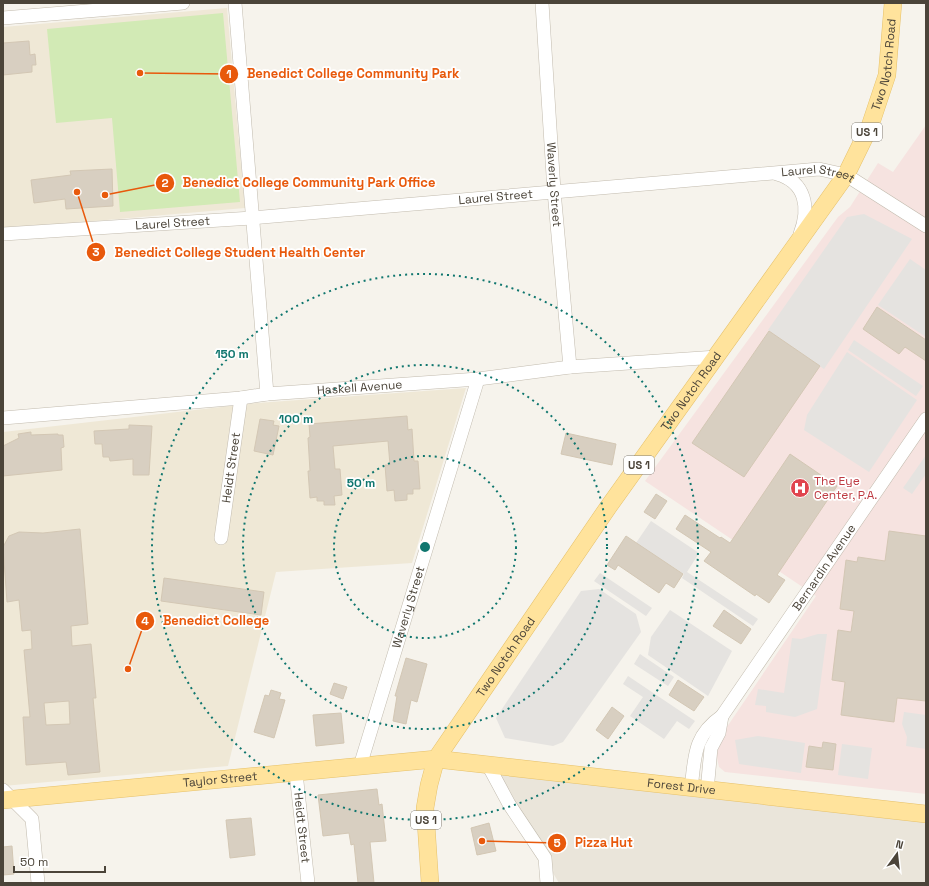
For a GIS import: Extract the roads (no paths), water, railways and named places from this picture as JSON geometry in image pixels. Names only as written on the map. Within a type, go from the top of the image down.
[{"type":"main road","name":"Two Notch Road","points":[[436,759],[600,519],[846,175],[870,126],[887,75],[893,3]]},
{"type":"main road","name":"Forest Drive","points":[[436,759],[699,790],[926,814]]},
{"type":"main road","name":"Taylor Street","points":[[6,796],[436,759]]},
{"type":"main road","name":"US 1","points":[[430,883],[425,808],[436,759]]},
{"type":"street","points":[[3,18],[183,3]]},
{"type":"street","points":[[235,3],[268,394]]},
{"type":"street","name":"Waverly Street","points":[[542,3],[554,191],[570,367]]},
{"type":"street","name":"Laurel Street","points":[[3,234],[252,218],[819,169],[846,175],[926,226]]},
{"type":"street","points":[[776,173],[787,176],[798,186],[804,200],[806,210],[805,219],[795,247]]},
{"type":"street","name":"Haskell Avenue","points":[[3,418],[241,398],[268,394],[478,379],[570,367],[717,357]]},
{"type":"street","name":"Waverly Street","points":[[360,766],[478,379]]},
{"type":"street","name":"Heidt Street","points":[[221,538],[241,398]]},
{"type":"street","name":"Bernardin Avenue","points":[[699,790],[697,744],[709,725],[722,716],[926,419]]},
{"type":"street","points":[[488,765],[509,804],[545,858],[547,883]]},
{"type":"street","name":"Heidt Street","points":[[296,772],[308,883]]},
{"type":"street","points":[[6,796],[32,818],[38,883]]},
{"type":"place","name":"Benedict College Community Park","points":[[140,73]]},
{"type":"place","name":"Benedict College Student Health Center","points":[[77,192]]},
{"type":"place","name":"Benedict College Community Park Office","points":[[105,195]]},
{"type":"place","name":"The Eye Center, P.A.","points":[[800,488]]},
{"type":"place","name":"Benedict College","points":[[128,669]]},
{"type":"place","name":"Pizza Hut","points":[[482,841]]}]
